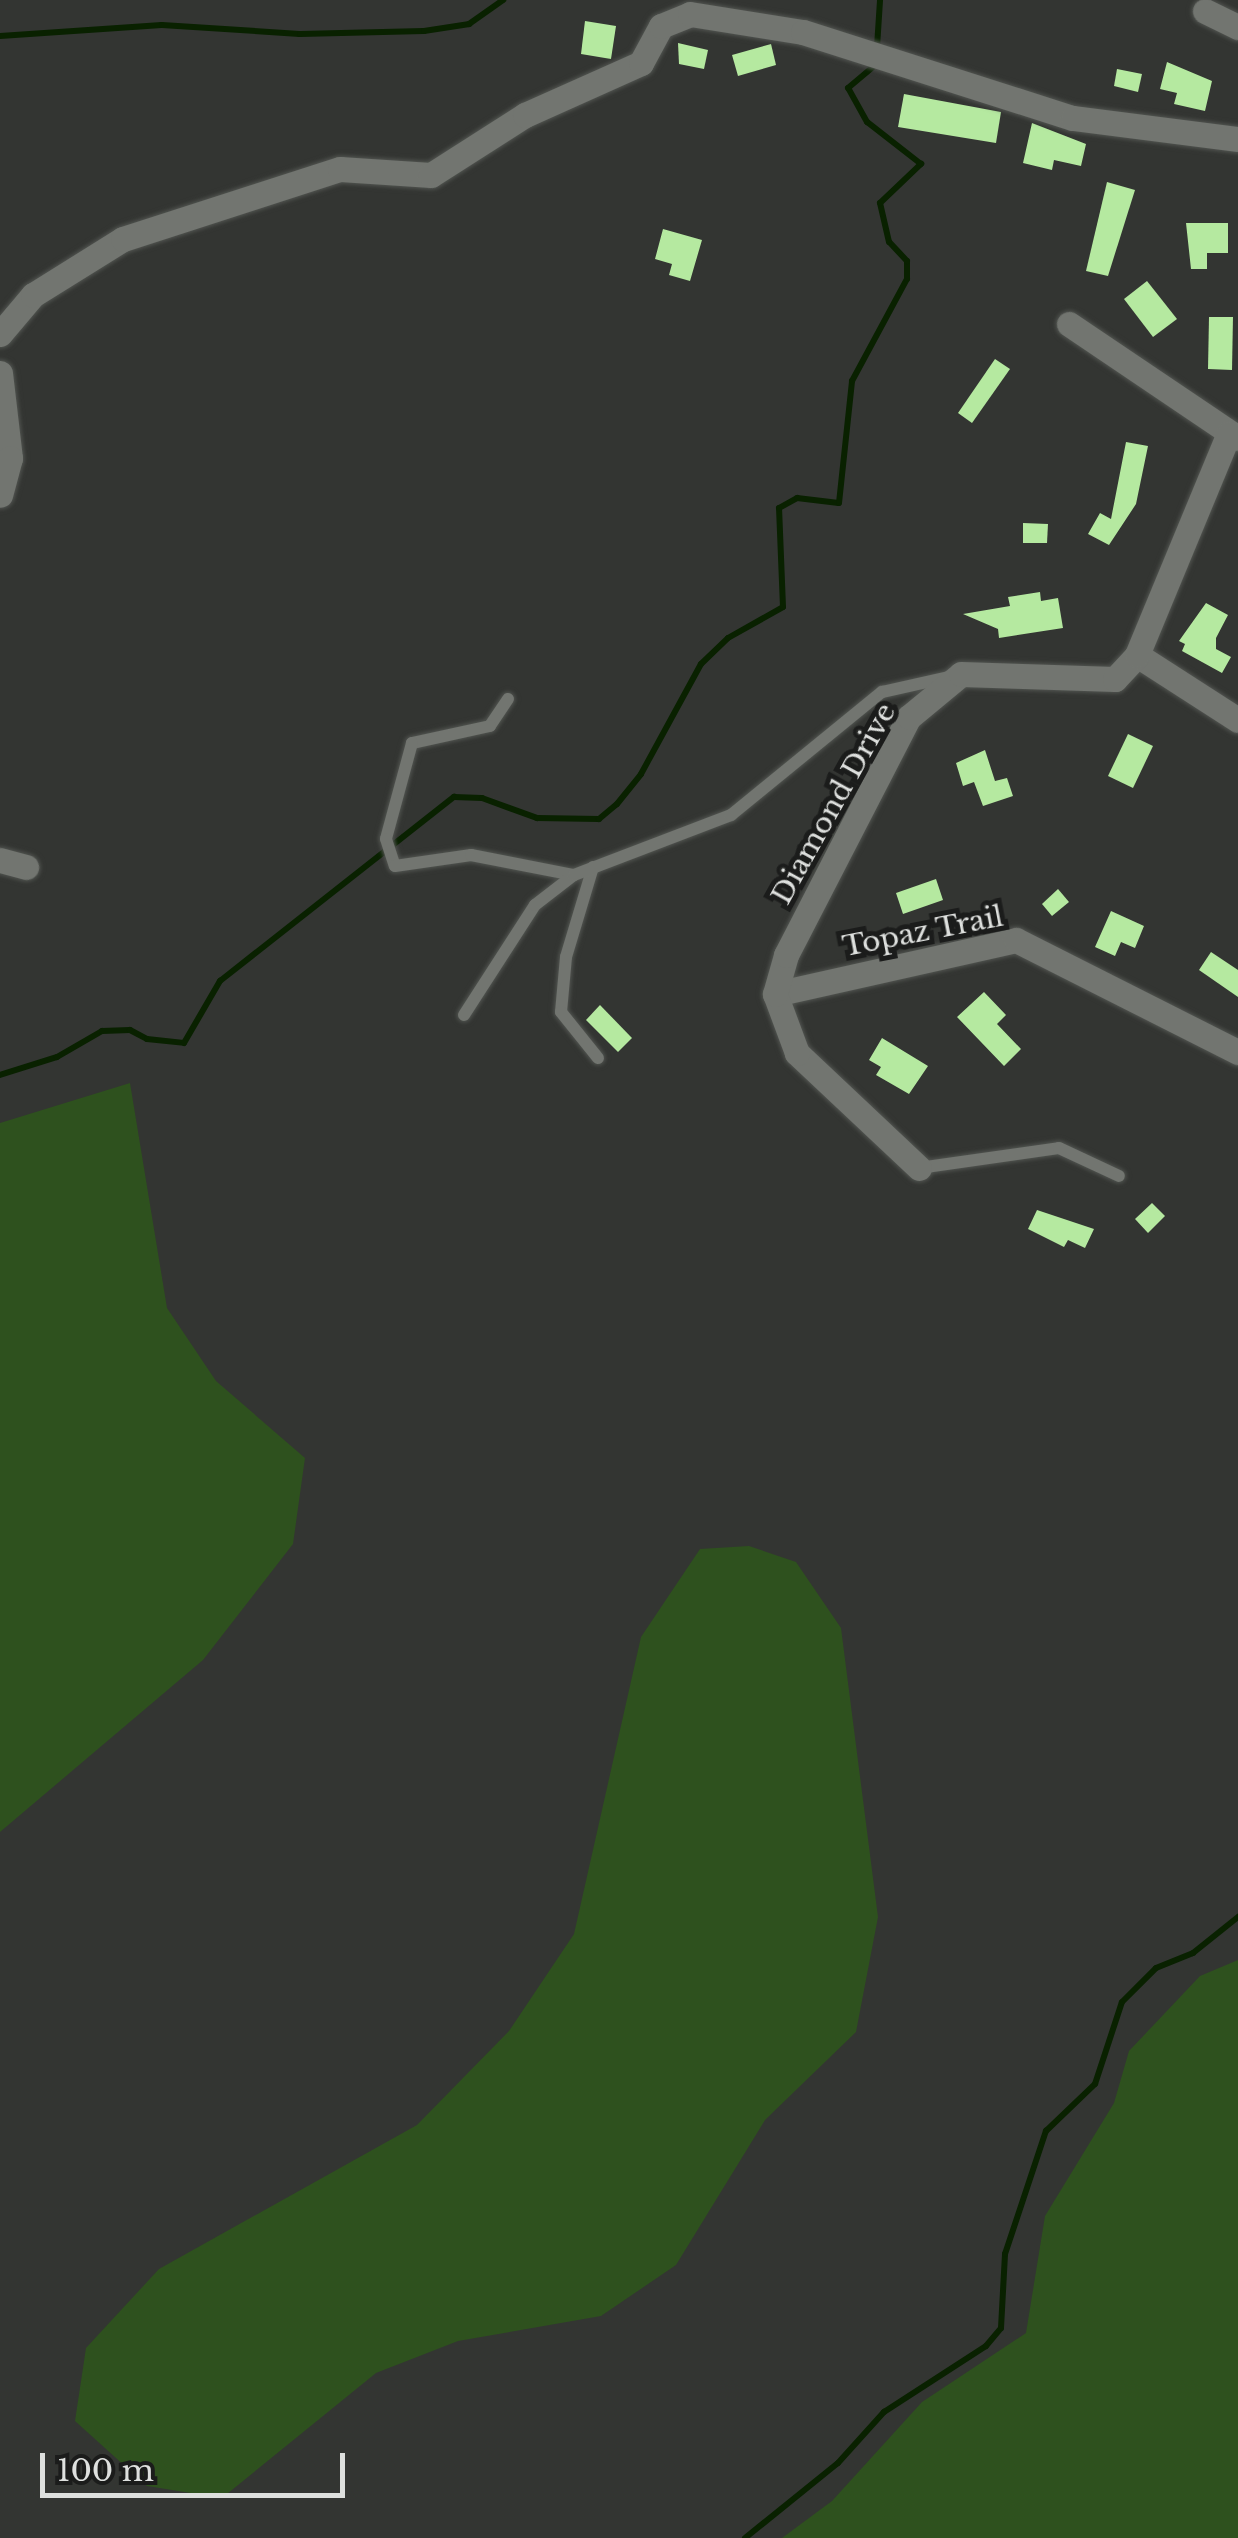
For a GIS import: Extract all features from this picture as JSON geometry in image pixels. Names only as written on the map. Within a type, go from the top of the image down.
[{"type":"street","points":[[1206,10],[1238,27]]},
{"type":"street","points":[[0,334],[46,285],[124,239],[340,168],[432,175],[525,114],[641,63],[661,26],[690,14],[822,37],[1073,118],[1238,139]]},
{"type":"street","points":[[961,674],[1115,679],[1138,655],[1234,436],[1069,324]]},
{"type":"street","points":[[0,373],[10,458],[0,494]]},
{"type":"street","points":[[1138,655],[1238,720]]},
{"type":"street","name":"Diamond Drive","points":[[774,994],[786,955],[909,717],[961,674]]},
{"type":"street","points":[[0,860],[26,867]]},
{"type":"street","name":"Topaz Trail","points":[[774,994],[1016,940],[1238,1052]]},
{"type":"street","points":[[774,994],[797,1053],[919,1168]]},
{"type":"lane","points":[[464,1015],[535,906],[574,875],[731,815],[882,692],[961,674]]},
{"type":"lane","points":[[508,699],[490,726],[412,744],[386,839],[394,866],[471,855],[574,875]]},
{"type":"lane","points":[[594,867],[566,957],[561,1012],[598,1058]]},
{"type":"lane","points":[[919,1168],[1058,1148],[1119,1176]]},
{"type":"green space","points":[[130,1083],[167,1308],[216,1381],[305,1458],[293,1544],[203,1660],[0,1832],[0,1123]]},
{"type":"green space","points":[[749,1546],[796,1562],[841,1628],[878,1917],[856,2032],[765,2120],[676,2265],[601,2316],[458,2341],[376,2373],[222,2498],[147,2486],[75,2421],[86,2348],[159,2269],[417,2125],[509,2031],[574,1934],[641,1637],[700,1549]]},
{"type":"green space","points":[[1238,1960],[1238,2538],[782,2538],[832,2501],[922,2402],[1026,2333],[1045,2216],[1114,2103],[1129,2051],[1200,1976]]},
{"type":"building","points":[[585,21],[616,26],[611,59],[581,54]]},
{"type":"building","points":[[678,43],[708,50],[704,69],[679,64]]},
{"type":"building","points":[[771,44],[776,65],[738,76],[732,55]]},
{"type":"building","points":[[1167,62],[1212,81],[1205,111],[1174,104],[1177,93],[1160,89]]},
{"type":"building","points":[[1117,69],[1142,74],[1138,92],[1114,86]]},
{"type":"building","points":[[904,94],[1001,112],[996,143],[898,127]]},
{"type":"building","points":[[1032,123],[1086,144],[1081,166],[1054,160],[1052,170],[1023,163]]},
{"type":"building","points":[[1107,182],[1135,190],[1108,276],[1086,271]]},
{"type":"building","points":[[1186,223],[1228,223],[1228,253],[1207,253],[1207,269],[1191,269]]},
{"type":"building","points":[[663,229],[702,240],[690,281],[669,275],[672,264],[655,259]]},
{"type":"building","points":[[1147,281],[1177,319],[1153,337],[1124,299]]},
{"type":"building","points":[[1209,317],[1233,317],[1232,370],[1208,369]]},
{"type":"building","points":[[995,359],[1010,369],[972,423],[958,413]]},
{"type":"building","points":[[1126,442],[1148,446],[1136,504],[1109,545],[1088,534],[1100,513],[1111,519]]},
{"type":"building","points":[[1023,523],[1048,524],[1047,543],[1023,543]]},
{"type":"building","points":[[1040,592],[1041,601],[1058,598],[1063,628],[999,638],[998,629],[963,614],[1010,606],[1008,597]]},
{"type":"building","points":[[1206,603],[1228,615],[1216,638],[1216,649],[1231,657],[1222,673],[1182,651],[1185,644],[1179,641]]},
{"type":"building","points":[[1128,734],[1153,746],[1133,788],[1108,776]]},
{"type":"building","points":[[985,750],[995,781],[1007,778],[1013,796],[983,806],[974,782],[963,786],[956,763]]},
{"type":"building","points":[[936,879],[943,900],[903,914],[896,893]]},
{"type":"building","points":[[1058,889],[1069,902],[1052,916],[1042,904]]},
{"type":"building","points":[[1111,911],[1144,926],[1135,948],[1121,942],[1115,956],[1095,947]]},
{"type":"building","points":[[1211,952],[1238,970],[1238,997],[1199,970]]},
{"type":"building","points":[[984,992],[1006,1015],[997,1024],[1021,1049],[1004,1066],[957,1017]]},
{"type":"building","points":[[600,1005],[632,1038],[618,1052],[586,1020]]},
{"type":"building","points":[[882,1038],[928,1066],[909,1094],[876,1075],[881,1067],[869,1060]]},
{"type":"building","points":[[1152,1203],[1165,1216],[1148,1233],[1135,1219]]},
{"type":"building","points":[[1037,1210],[1094,1229],[1085,1248],[1068,1240],[1064,1247],[1028,1229]]},
{"type":"waterway","points":[[0,36],[162,25],[300,34],[424,31],[469,24],[503,0]]},
{"type":"waterway","points":[[877,47],[880,0]]},
{"type":"waterway","points":[[0,1075],[57,1057],[102,1031],[130,1030],[147,1039],[184,1043],[220,981],[454,797],[482,798],[537,818],[599,819],[617,804],[641,774],[701,664],[728,638],[783,607],[779,508],[797,498],[839,503],[852,381],[907,279],[907,261],[889,242],[880,203],[921,164],[867,122],[848,88],[877,64]]},
{"type":"waterway","points":[[745,2538],[838,2463],[884,2412],[986,2346],[1001,2328],[1005,2254],[1046,2131],[1095,2084],[1122,2002],[1156,1968],[1193,1953],[1238,1917]]}]
